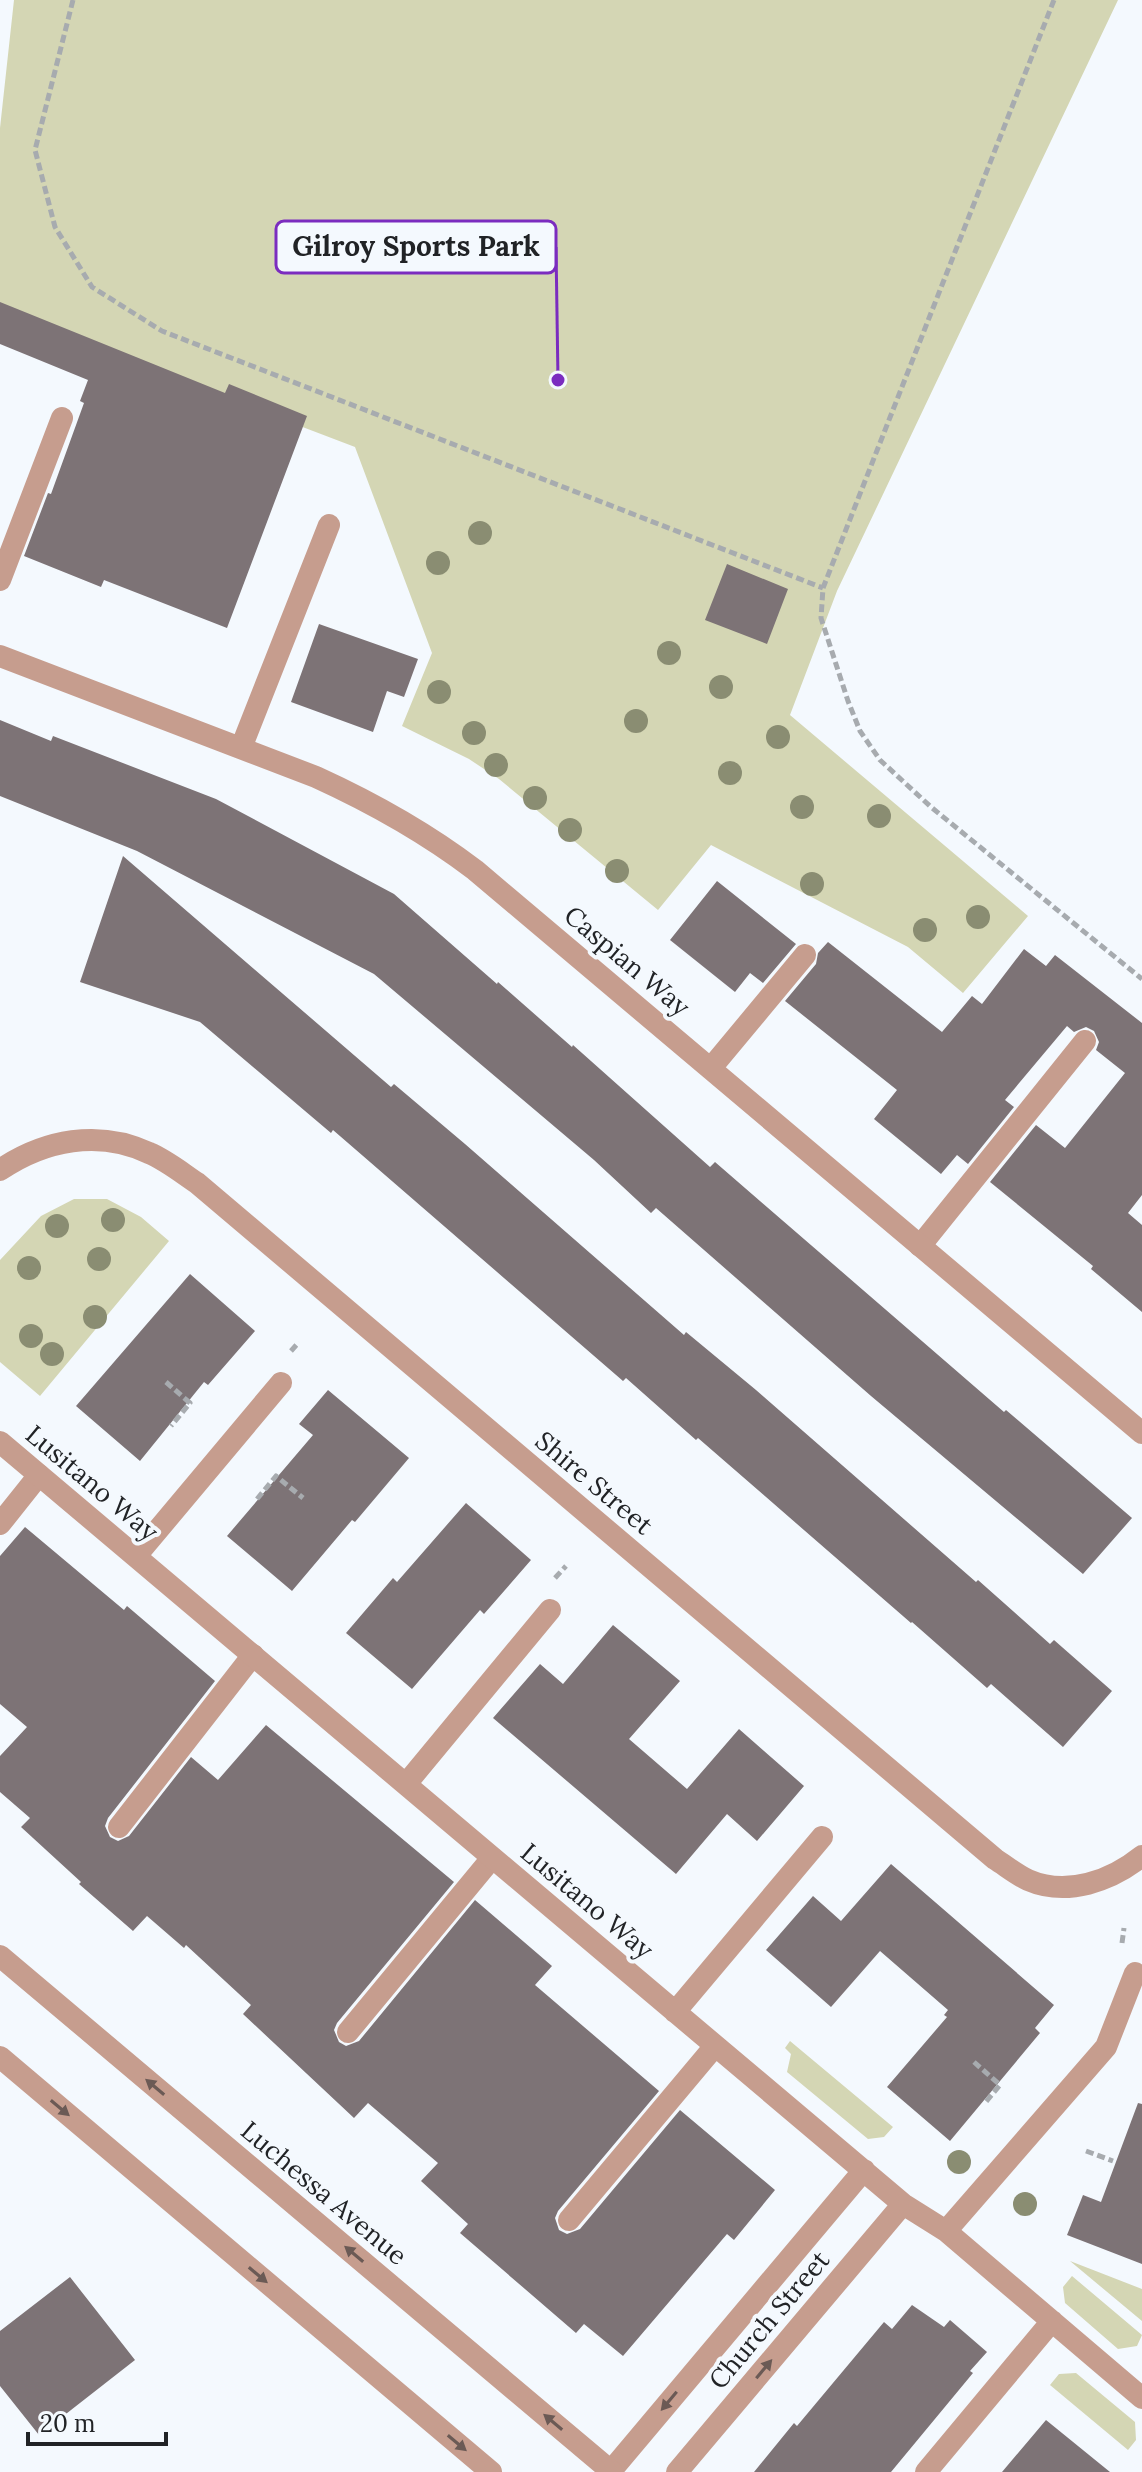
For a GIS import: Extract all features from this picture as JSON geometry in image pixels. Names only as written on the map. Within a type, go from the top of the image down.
[{"type":"street","points":[[0,580],[62,418]]},
{"type":"street","points":[[241,748],[329,525]]},
{"type":"street","name":"Caspian Way","points":[[0,656],[358,796],[438,841],[1141,1430]]},
{"type":"street","points":[[711,1068],[805,955]]},
{"type":"street","points":[[920,1246],[1085,1041]]},
{"type":"street","name":"Shire Street","points":[[0,1170],[46,1146],[74,1140],[102,1140],[149,1152],[197,1183],[995,1859],[1029,1881],[1066,1888],[1096,1882],[1125,1870],[1142,1856]]},
{"type":"street","points":[[136,1556],[281,1383]]},
{"type":"street","name":"Lusitano Way","points":[[0,1442],[903,2204],[946,2231],[1142,2398]]},
{"type":"street","points":[[0,1524],[39,1475]]},
{"type":"street","points":[[406,1784],[550,1610]]},
{"type":"street","points":[[119,1827],[253,1655]]},
{"type":"street","points":[[675,2012],[822,1837]]},
{"type":"street","points":[[348,2032],[492,1858]]},
{"type":"street","name":"Luchessa Avenue","points":[[0,1956],[611,2472]]},
{"type":"street","points":[[946,2231],[1106,2047],[1135,1973]]},
{"type":"street","points":[[569,2220],[715,2046]]},
{"type":"street","points":[[0,2057],[491,2472]]},
{"type":"street","points":[[611,2472],[864,2170]]},
{"type":"street","name":"Church Street","points":[[677,2472],[903,2204]]},
{"type":"street","points":[[926,2472],[1052,2321]]},
{"type":"path","points":[[73,0],[35,150],[55,227],[92,287],[162,331],[823,588]]},
{"type":"path","points":[[1054,0],[823,588],[821,618],[860,731],[880,760],[931,807],[1142,979]]},
{"type":"path","points":[[166,1382],[190,1403],[171,1426]]},
{"type":"path","points":[[257,1499],[276,1476],[303,1498]]},
{"type":"path","points":[[974,2062],[1000,2085],[984,2104]]},
{"type":"path","points":[[1086,2151],[1113,2161]]},
{"type":"green space","points":[[14,0],[1118,0],[837,591],[790,715],[1028,916],[963,993],[908,947],[711,845],[658,910],[499,779],[469,759],[402,726],[432,653],[355,447],[0,312],[0,128]]},
{"type":"green space","points":[[74,1199],[107,1199],[141,1217],[169,1241],[40,1396],[0,1362],[0,1260],[41,1216]]},
{"type":"green space","points":[[790,2041],[893,2127],[884,2137],[868,2139],[787,2072],[791,2054],[785,2048]]},
{"type":"green space","points":[[1070,2261],[1142,2289],[1142,2321]]},
{"type":"green space","points":[[1072,2276],[1142,2335],[1137,2346],[1118,2349],[1065,2303],[1063,2287]]},
{"type":"green space","points":[[1076,2373],[1135,2422],[1136,2440],[1128,2450],[1050,2385],[1059,2374]]},
{"type":"building","points":[[0,302],[225,393],[229,384],[307,416],[227,628],[104,580],[101,587],[24,556],[48,493],[51,494],[84,403],[80,401],[88,380],[0,344]]},
{"type":"building","points":[[727,564],[788,589],[767,644],[705,620]]},
{"type":"building","points":[[319,624],[418,659],[404,697],[387,691],[373,732],[291,702]]},
{"type":"building","points":[[0,720],[51,741],[53,736],[216,799],[394,894],[573,1045],[710,1167],[715,1162],[1004,1412],[1006,1410],[1132,1518],[1083,1574],[871,1396],[656,1208],[651,1213],[594,1160],[374,974],[137,851],[0,796]]},
{"type":"building","points":[[123,856],[391,1087],[394,1084],[465,1144],[684,1335],[686,1332],[756,1390],[976,1582],[978,1580],[1050,1644],[1054,1640],[1112,1691],[1063,1747],[991,1684],[987,1688],[698,1438],[696,1440],[626,1378],[623,1381],[333,1130],[331,1133],[200,1022],[80,982]]},
{"type":"building","points":[[717,881],[796,944],[763,983],[750,973],[735,992],[670,940]]},
{"type":"building","points":[[828,942],[942,1032],[972,996],[982,1004],[1024,949],[1046,966],[1055,955],[1142,1023],[1142,1195],[1128,1213],[1142,1225],[1142,1312],[1091,1269],[1093,1266],[990,1182],[1036,1125],[1065,1148],[1125,1073],[1096,1050],[1099,1042],[1094,1031],[1086,1027],[1074,1032],[1067,1026],[1005,1100],[1014,1107],[968,1164],[957,1155],[941,1174],[874,1119],[897,1090],[785,1001],[816,964],[818,953]]},
{"type":"building","points":[[190,1274],[255,1331],[208,1385],[204,1382],[140,1461],[76,1406]]},
{"type":"building","points":[[328,1390],[409,1458],[292,1591],[227,1536],[313,1435],[299,1424]]},
{"type":"building","points":[[466,1503],[531,1560],[484,1614],[480,1610],[412,1689],[346,1633],[393,1578],[397,1582]]},
{"type":"building","points":[[25,1527],[124,1610],[127,1606],[215,1681],[108,1818],[105,1826],[110,1837],[118,1841],[129,1836],[191,1757],[218,1780],[266,1725],[454,1882],[337,2023],[334,2030],[339,2042],[346,2046],[359,2041],[475,1900],[552,1966],[535,1985],[659,2091],[558,2211],[555,2218],[559,2230],[567,2234],[580,2229],[680,2110],[775,2190],[734,2240],[727,2234],[623,2356],[584,2324],[576,2333],[460,2233],[468,2224],[421,2181],[438,2163],[368,2103],[354,2118],[243,2014],[251,2005],[186,1945],[184,1948],[147,1916],[133,1931],[21,1827],[30,1818],[0,1792],[0,1756],[27,1727],[0,1704],[0,1556]]},
{"type":"building","points":[[613,1625],[680,1681],[629,1739],[687,1789],[739,1729],[804,1786],[757,1841],[727,1814],[676,1874],[493,1718],[540,1664],[563,1684]]},
{"type":"building","points":[[891,1864],[1054,2005],[1035,2028],[1040,2033],[950,2141],[887,2087],[947,2017],[944,2015],[948,2010],[880,1951],[831,2007],[766,1950],[813,1896],[841,1921]]},
{"type":"building","points":[[1138,2103],[1142,2104],[1142,2264],[1067,2235],[1083,2195],[1101,2202]]},
{"type":"building","points":[[70,2277],[135,2360],[39,2435],[0,2386],[0,2331]]},
{"type":"building","points":[[912,2305],[944,2327],[950,2320],[987,2352],[891,2472],[754,2472],[884,2322],[892,2329]]},
{"type":"building","points":[[1046,2420],[1110,2472],[1002,2472]]},
{"type":"place","name":"Gilroy Sports Park","points":[[558,380]]}]
